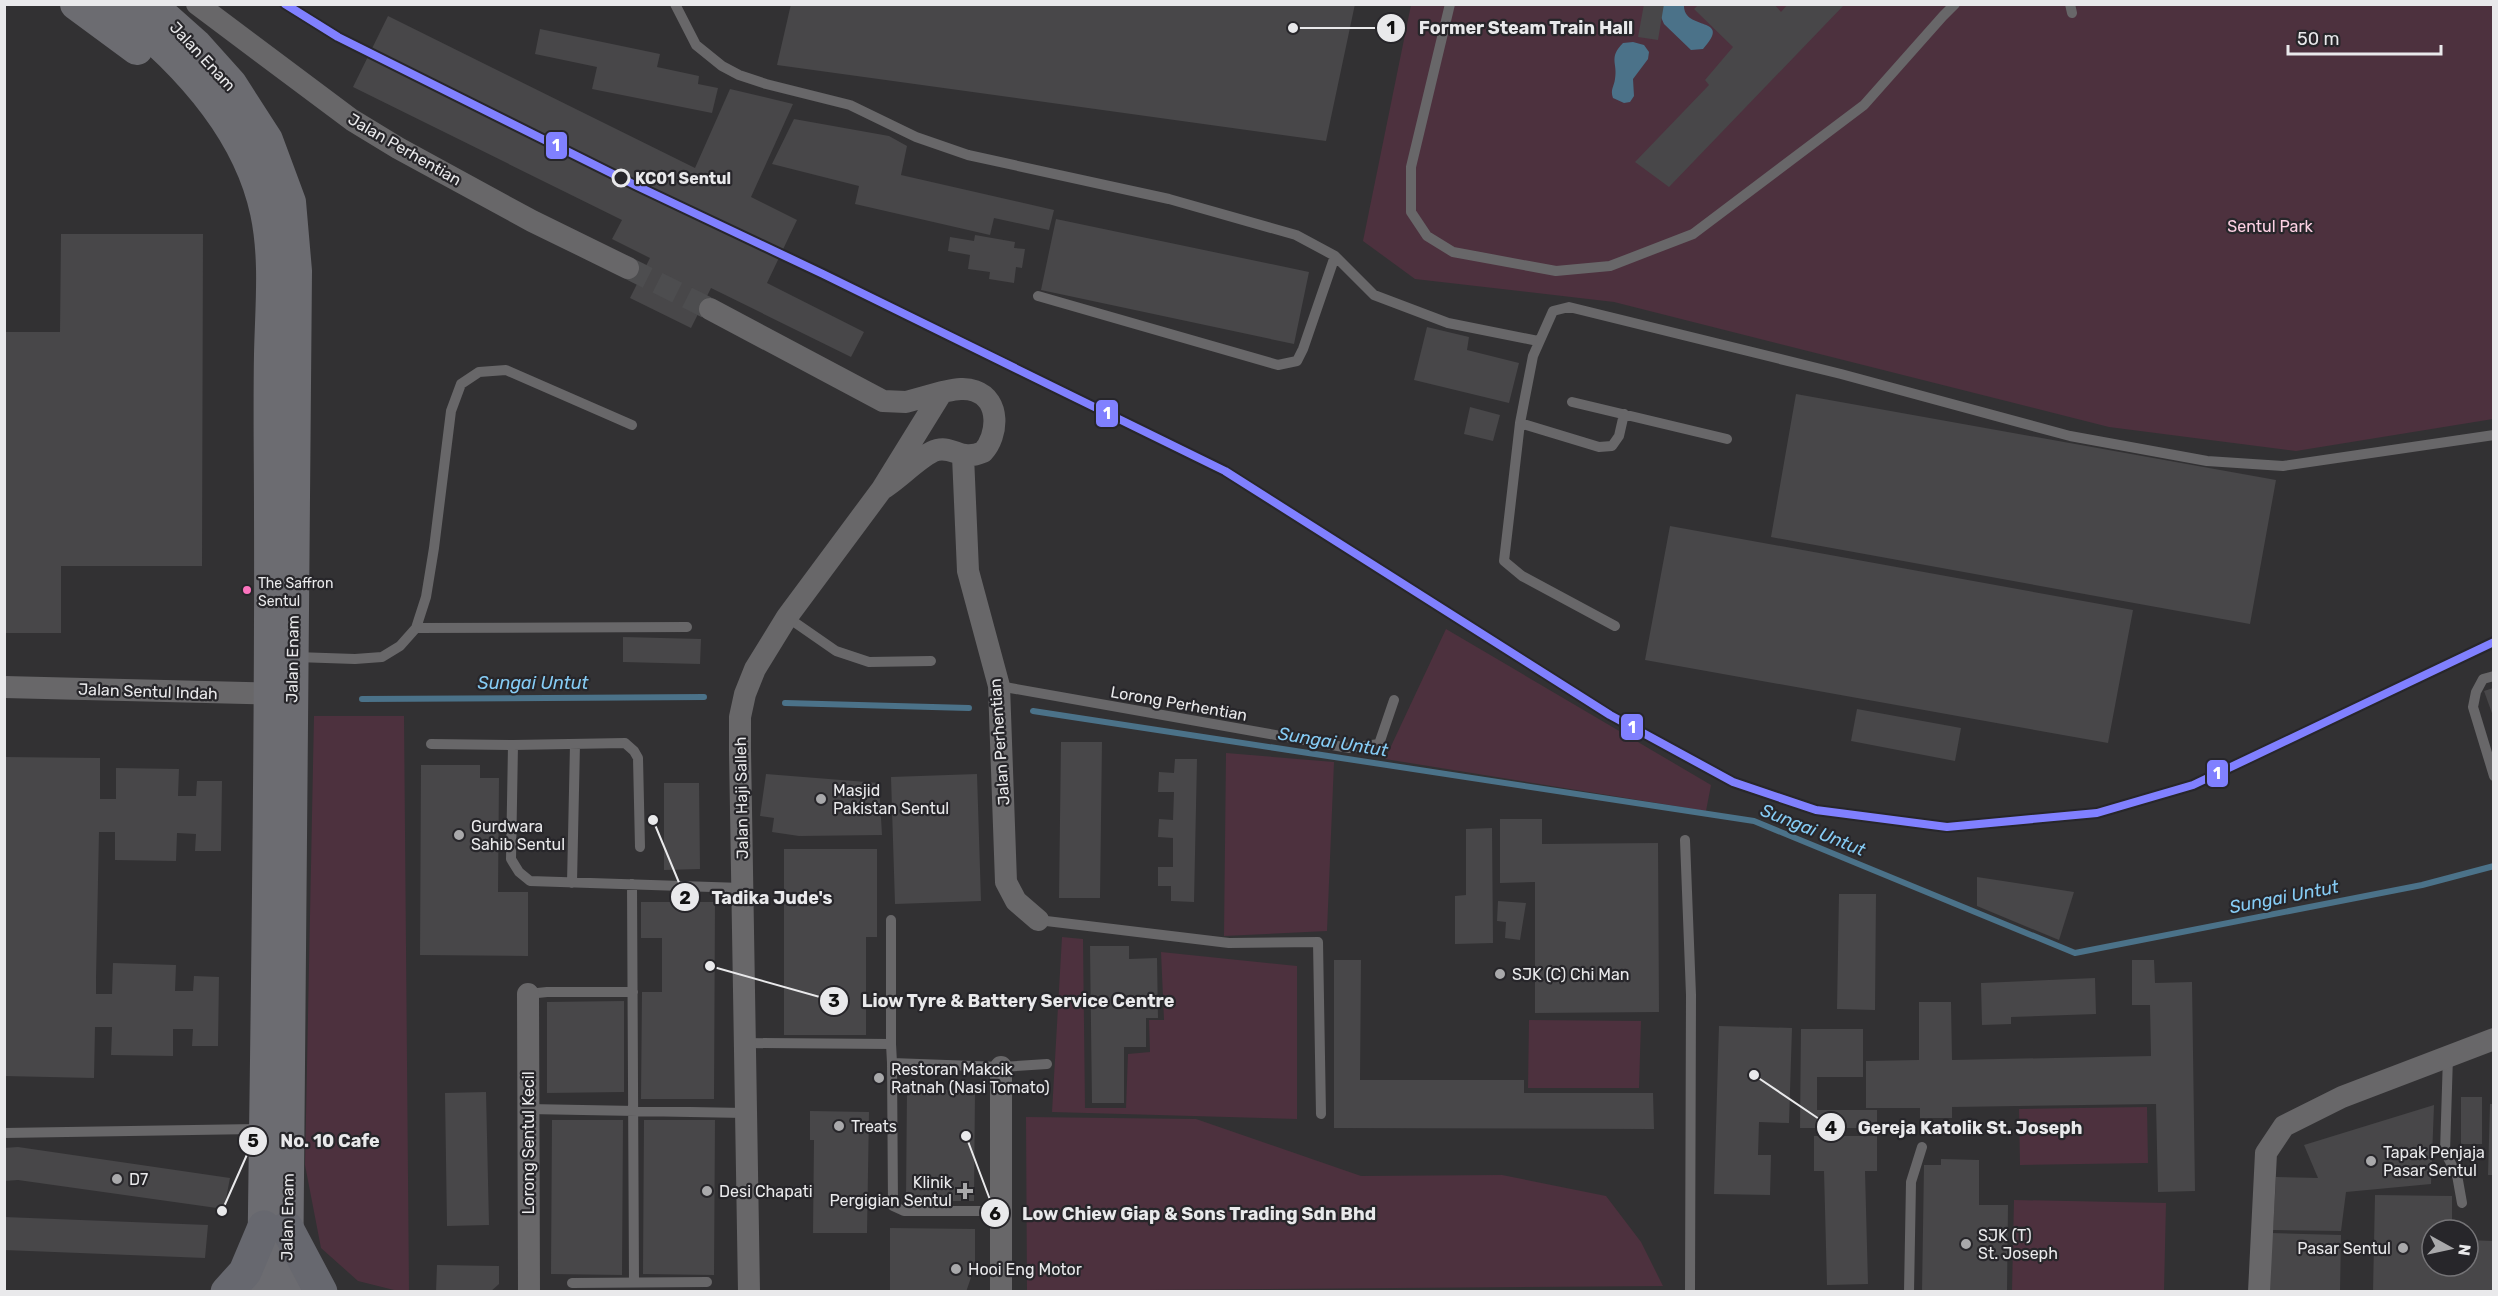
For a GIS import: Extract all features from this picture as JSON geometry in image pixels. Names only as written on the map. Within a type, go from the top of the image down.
[{"type":"main road","points":[[76,4],[194,94],[209,98]]},
{"type":"main road","points":[[113,4],[154,13]]},
{"type":"main road","name":"Jalan Enam","points":[[154,13],[192,77],[235,134],[252,170],[266,212],[273,272],[270,356],[281,657],[276,1228],[263,1292]]},
{"type":"main road","name":"Jalan Enam","points":[[154,13],[196,45],[231,84],[267,140],[290,202],[296,271],[281,657]]},
{"type":"main road","name":"Jalan Enam","points":[[281,694],[265,1129],[276,1228],[287,1292]]},
{"type":"main road","points":[[227,1292],[245,1272],[276,1228],[321,1292]]},
{"type":"street","name":"Jalan Perhentian","points":[[197,4],[352,120],[398,148],[522,215],[628,268]]},
{"type":"street","points":[[710,309],[883,401],[906,402],[942,392],[964,389],[983,395],[990,403],[995,426],[993,436],[983,452],[968,456]]},
{"type":"street","name":"Jalan Haji Salleh","points":[[749,1292],[740,717],[745,694],[755,669],[787,617],[882,489],[942,392]]},
{"type":"street","name":"Jalan Haji Salleh","points":[[882,489],[896,481],[928,454],[937,450],[949,450],[968,456]]},
{"type":"street","name":"Jalan Perhentian","points":[[968,456],[968,571],[999,686],[1006,882],[1016,901],[1038,920]]},
{"type":"street","name":"Jalan Sentul Indah","points":[[4,687],[281,694]]},
{"type":"street","name":"Lorong Sentul Kecil","points":[[528,994],[529,1292]]},
{"type":"street","points":[[2259,1292],[2266,1153],[2284,1126],[2342,1097],[2493,1039]]},
{"type":"street","points":[[1001,1067],[1001,1292]]},
{"type":"street","name":"Jalan Haji Salleh","points":[[741,1292],[747,1258]]},
{"type":"lane","points":[[675,4],[696,45],[722,66],[739,75],[850,105],[916,137],[968,155],[1169,199],[1296,235],[1335,256],[1374,295],[1448,323],[1538,341]]},
{"type":"lane","points":[[1450,4],[1411,167],[1411,212],[1427,236],[1453,252],[1556,271],[1610,266],[1693,234],[1864,105],[1955,4]]},
{"type":"lane","points":[[1038,296],[1278,365],[1297,361],[1303,350],[1335,256]]},
{"type":"lane","points":[[1615,626],[1522,576],[1504,561],[1520,423],[1538,341],[1552,312],[1569,307],[1841,374],[2070,436],[2207,461],[2283,466],[2493,435]]},
{"type":"lane","points":[[281,657],[355,659],[382,657],[400,646],[416,628],[426,597],[434,548],[451,411],[461,384],[479,372],[506,370],[632,425]]},
{"type":"lane","points":[[1572,402],[1727,439]]},
{"type":"lane","points":[[1520,423],[1599,447],[1612,446],[1619,436],[1624,414]]},
{"type":"lane","points":[[787,617],[836,651],[869,662],[931,661]]},
{"type":"lane","points":[[416,628],[687,627]]},
{"type":"lane","points":[[2493,676],[2483,679],[2476,692],[2473,707],[2493,776]]},
{"type":"lane","name":"Lorong Perhentian","points":[[999,686],[1349,748],[1379,744],[1394,700]]},
{"type":"lane","points":[[431,744],[625,743],[638,758],[640,847]]},
{"type":"lane","points":[[572,883],[575,744]]},
{"type":"lane","points":[[513,745],[511,860],[519,872],[530,881],[742,888]]},
{"type":"lane","points":[[1685,840],[1691,995],[1690,1292]]},
{"type":"lane","points":[[632,884],[634,1283]]},
{"type":"lane","points":[[891,920],[893,1206],[904,1211],[1000,1211]]},
{"type":"lane","points":[[1038,920],[1229,943],[1318,942],[1322,1114]]},
{"type":"lane","points":[[528,994],[633,992]]},
{"type":"lane","points":[[744,1043],[891,1044]]},
{"type":"lane","points":[[2448,1055],[2445,1152],[2457,1175],[2462,1203]]},
{"type":"lane","points":[[892,1063],[1001,1067],[1047,1064]]},
{"type":"lane","points":[[528,1109],[745,1113]]},
{"type":"lane","points":[[4,1133],[265,1129]]},
{"type":"lane","points":[[1909,1292],[1911,1182],[1922,1147]]},
{"type":"lane","points":[[572,1283],[706,1282]]},
{"type":"green space","name":"Sentul Park","points":[[1411,5],[2493,5],[2493,419],[2296,451],[2109,427],[1614,302],[1415,279],[1363,241]]},
{"type":"green space","points":[[1446,629],[1711,785],[1706,811],[1385,759]]},
{"type":"green space","points":[[314,716],[404,716],[409,1291],[398,1291],[358,1281],[321,1248],[305,1165]]},
{"type":"green space","points":[[1226,753],[1334,762],[1327,931],[1224,936]]},
{"type":"green space","points":[[1062,937],[1083,939],[1085,1108],[1126,1108],[1128,1054],[1150,1052],[1149,1020],[1164,1020],[1161,952],[1297,966],[1297,1119],[1052,1112]]},
{"type":"green space","points":[[1529,1020],[1641,1021],[1639,1088],[1528,1088]]},
{"type":"green space","points":[[2147,1107],[2148,1163],[2020,1165],[2019,1109]]},
{"type":"green space","points":[[1026,1117],[1196,1119],[1361,1176],[1502,1175],[1606,1196],[1641,1242],[1663,1286],[1027,1291]]},
{"type":"green space","points":[[2014,1200],[2166,1203],[2164,1291],[2012,1291]]},
{"type":"water","points":[[1661,5],[1684,5],[1686,13],[1691,18],[1710,27],[1713,32],[1703,49],[1691,50],[1664,24],[1661,17]]},
{"type":"water","points":[[1633,42],[1644,45],[1649,52],[1648,59],[1633,79],[1634,96],[1630,102],[1624,103],[1613,98],[1612,95],[1616,73],[1615,57],[1618,48],[1623,43]]},
{"type":"building","points":[[791,4],[1355,4],[1326,141],[777,65]]},
{"type":"building","points":[[1644,4],[1664,4],[1658,40],[1638,37]]},
{"type":"building","points":[[1699,4],[1774,4],[1781,12],[1788,4],[1845,4],[1669,187],[1635,162],[1709,85],[1705,80],[1733,47],[1694,9]]},
{"type":"building","name":"KC01 Sentul","points":[[388,16],[695,168],[730,89],[793,104],[751,197],[797,220],[767,283],[864,332],[851,357],[711,288],[691,328],[630,298],[650,258],[612,239],[622,220],[353,87]]},
{"type":"building","points":[[540,29],[660,54],[657,67],[699,76],[698,84],[718,88],[712,113],[592,89],[597,67],[535,54]]},
{"type":"building","points":[[794,119],[889,136],[907,146],[901,175],[1054,210],[1049,230],[994,218],[990,235],[855,204],[859,186],[772,164]]},
{"type":"building","points":[[1056,219],[1309,272],[1294,344],[1041,290]]},
{"type":"building","points":[[61,234],[203,234],[202,566],[61,566],[61,633],[4,633],[4,332],[60,332]]},
{"type":"building","points":[[975,235],[1015,242],[1014,248],[1025,249],[1022,268],[1016,267],[1014,283],[989,279],[990,272],[968,269],[970,255],[948,251],[950,237],[974,241]]},
{"type":"building","points":[[1427,327],[1469,337],[1467,350],[1519,363],[1509,403],[1414,380]]},
{"type":"building","points":[[1796,394],[2276,480],[2250,624],[1771,537]]},
{"type":"building","points":[[1470,407],[1500,415],[1493,441],[1464,434]]},
{"type":"building","points":[[1670,526],[2133,610],[2108,743],[1645,660]]},
{"type":"building","points":[[623,637],[701,639],[700,664],[623,662]]},
{"type":"building","points":[[2493,688],[2493,716],[2484,691]]},
{"type":"building","points":[[1857,709],[1961,728],[1955,761],[1851,741]]},
{"type":"building","points":[[1061,742],[1102,742],[1100,898],[1059,898]]},
{"type":"building","points":[[4,757],[100,758],[100,799],[116,799],[116,768],[179,769],[178,796],[196,796],[197,781],[222,781],[221,851],[195,851],[196,834],[177,833],[176,861],[115,860],[115,832],[99,832],[96,978],[96,994],[112,994],[113,963],[176,965],[175,991],[193,991],[194,976],[219,977],[218,1046],[192,1046],[193,1029],[173,1029],[173,1056],[111,1055],[112,1027],[95,1027],[94,1078],[4,1076]]},
{"type":"building","points":[[1175,759],[1197,759],[1194,902],[1171,901],[1171,886],[1158,886],[1158,867],[1173,867],[1173,838],[1158,837],[1159,819],[1173,820],[1174,792],[1158,792],[1159,772],[1174,773]]},
{"type":"building","name":"Gurdwara Sahib Sentul","points":[[421,765],[480,765],[480,778],[499,778],[498,892],[528,892],[528,956],[420,955]]},
{"type":"building","name":"Masjid Pakistan Sentul","points":[[766,774],[879,783],[882,835],[799,836],[772,832],[774,818],[760,816]]},
{"type":"building","points":[[977,774],[981,901],[895,904],[891,777]]},
{"type":"building","points":[[664,783],[699,783],[700,869],[664,870]]},
{"type":"building","points":[[1500,819],[1542,819],[1542,844],[1658,843],[1659,1012],[1535,1013],[1535,882],[1500,883]]},
{"type":"building","points":[[1492,828],[1493,943],[1455,944],[1455,896],[1466,895],[1466,829]]},
{"type":"building","points":[[784,849],[877,849],[877,937],[866,937],[866,1035],[784,1035]]},
{"type":"building","points":[[1977,877],[2074,892],[2059,940],[1977,906]]},
{"type":"building","points":[[1839,894],[1876,894],[1875,1010],[1837,1009]]},
{"type":"building","points":[[1498,901],[1526,903],[1520,940],[1505,938],[1506,922],[1497,921]]},
{"type":"building","points":[[641,902],[715,902],[714,1099],[641,1099],[642,992],[662,992],[662,938],[641,938]]},
{"type":"building","points":[[1090,946],[1129,946],[1129,959],[1157,958],[1158,1018],[1146,1018],[1146,1047],[1124,1047],[1124,1103],[1092,1103]]},
{"type":"building","points":[[1334,960],[1361,960],[1360,1080],[1524,1080],[1524,1093],[1653,1093],[1654,1129],[1334,1128]]},
{"type":"building","points":[[2132,960],[2154,960],[2155,983],[2192,982],[2195,1191],[2158,1192],[2156,1104],[1952,1107],[1952,1118],[1920,1118],[1920,1108],[1866,1108],[1866,1061],[1919,1060],[1919,1002],[1951,1002],[1952,1060],[2151,1056],[2150,1005],[2132,1005]]},
{"type":"building","points":[[2095,978],[2096,1014],[2011,1017],[2011,1024],[1982,1025],[1981,983]]},
{"type":"building","points":[[624,1001],[624,1092],[547,1093],[547,1002]]},
{"type":"building","points":[[1719,1026],[1792,1028],[1789,1123],[1759,1122],[1758,1155],[1771,1155],[1770,1195],[1714,1194]]},
{"type":"building","points":[[1801,1029],[1863,1029],[1863,1077],[1817,1077],[1817,1110],[1877,1110],[1877,1128],[1800,1128]]},
{"type":"building","points":[[907,1089],[975,1090],[974,1201],[906,1201]]},
{"type":"building","points":[[486,1092],[489,1225],[447,1226],[445,1093]]},
{"type":"building","points":[[2461,1097],[2482,1097],[2482,1144],[2461,1144]]},
{"type":"building","points":[[2490,1104],[2493,1104],[2493,1175],[2488,1175]]},
{"type":"building","name":"Tapak Penjaja Pasar Sentul","points":[[2434,1105],[2431,1184],[2346,1192],[2341,1231],[2273,1230],[2276,1177],[2318,1178],[2304,1145]]},
{"type":"building","points":[[810,1111],[869,1112],[867,1233],[813,1233],[814,1140],[810,1140]]},
{"type":"building","points":[[552,1120],[623,1120],[622,1275],[551,1274]]},
{"type":"building","points":[[644,1120],[715,1120],[714,1275],[643,1274]]},
{"type":"building","points":[[1814,1136],[1877,1136],[1877,1171],[1865,1171],[1868,1284],[1827,1285],[1824,1171],[1814,1171]]},
{"type":"building","name":"D7","points":[[18,1147],[230,1178],[224,1209],[18,1180],[4,1181],[4,1148]]},
{"type":"building","name":"SJK (T) St. Joseph","points":[[1941,1159],[1979,1160],[1979,1205],[2008,1205],[2007,1292],[1922,1292],[1924,1165],[1941,1165]]},
{"type":"building","name":"Pasar Sentul","points":[[2375,1195],[2452,1196],[2452,1218],[2420,1218],[2420,1278],[2480,1278],[2480,1240],[2493,1241],[2493,1292],[2373,1292]]},
{"type":"building","name":"D7","points":[[4,1217],[208,1225],[205,1258],[4,1250]]},
{"type":"building","points":[[890,1228],[975,1229],[975,1266],[966,1292],[890,1292]]},
{"type":"building","points":[[2271,1233],[2341,1235],[2340,1292],[2270,1292]]},
{"type":"building","points":[[437,1265],[499,1266],[499,1284],[490,1292],[436,1292]]},
{"type":"waterway","name":"Sungai Untut","points":[[362,699],[704,697]]},
{"type":"waterway","name":"Sungai Untut","points":[[785,703],[969,708]]},
{"type":"waterway","name":"Sungai Untut","points":[[1033,711],[1754,821],[2075,953],[2422,885],[2494,866]]},
{"type":"tunnel","points":[[628,268],[710,309]]},
{"type":"transit line","name":"1","points":[[285,4],[338,37],[637,186],[823,274],[1225,471],[1610,715],[1733,782],[1816,810],[1947,827],[2097,813],[2193,785],[2494,642]]},
{"type":"place","name":"Former Steam Train Hall","points":[[1293,28]]},
{"type":"place","name":"KC01 Sentul","points":[[621,178]]},
{"type":"place","name":"The Saffron Sentul","points":[[247,590]]},
{"type":"place","name":"Masjid Pakistan Sentul","points":[[821,799]]},
{"type":"place","name":"Tadika Jude's","points":[[653,820]]},
{"type":"place","name":"Gurdwara Sahib Sentul","points":[[459,835]]},
{"type":"place","name":"Liow Tyre & Battery Service Centre","points":[[710,966]]},
{"type":"place","name":"SJK (C) Chi Man","points":[[1500,974]]},
{"type":"place","name":"Gereja Katolik St. Joseph","points":[[1754,1075]]},
{"type":"place","name":"Restoran Makcik Ratnah (Nasi Tomato)","points":[[879,1078]]},
{"type":"place","name":"Treats","points":[[839,1126]]},
{"type":"place","name":"Low Chiew Giap & Sons Trading Sdn Bhd","points":[[966,1136]]},
{"type":"place","name":"Tapak Penjaja Pasar Sentul","points":[[2371,1161]]},
{"type":"place","name":"D7","points":[[117,1179]]},
{"type":"place","name":"Desi Chapati","points":[[707,1191]]},
{"type":"place","name":"Klinik Pergigian Sentul","points":[[965,1191]]},
{"type":"place","name":"No. 10 Cafe","points":[[222,1211]]},
{"type":"place","name":"SJK (T) St. Joseph","points":[[1966,1244]]},
{"type":"place","name":"Pasar Sentul","points":[[2403,1248]]},
{"type":"place","name":"Hooi Eng Motor","points":[[956,1269]]}]
